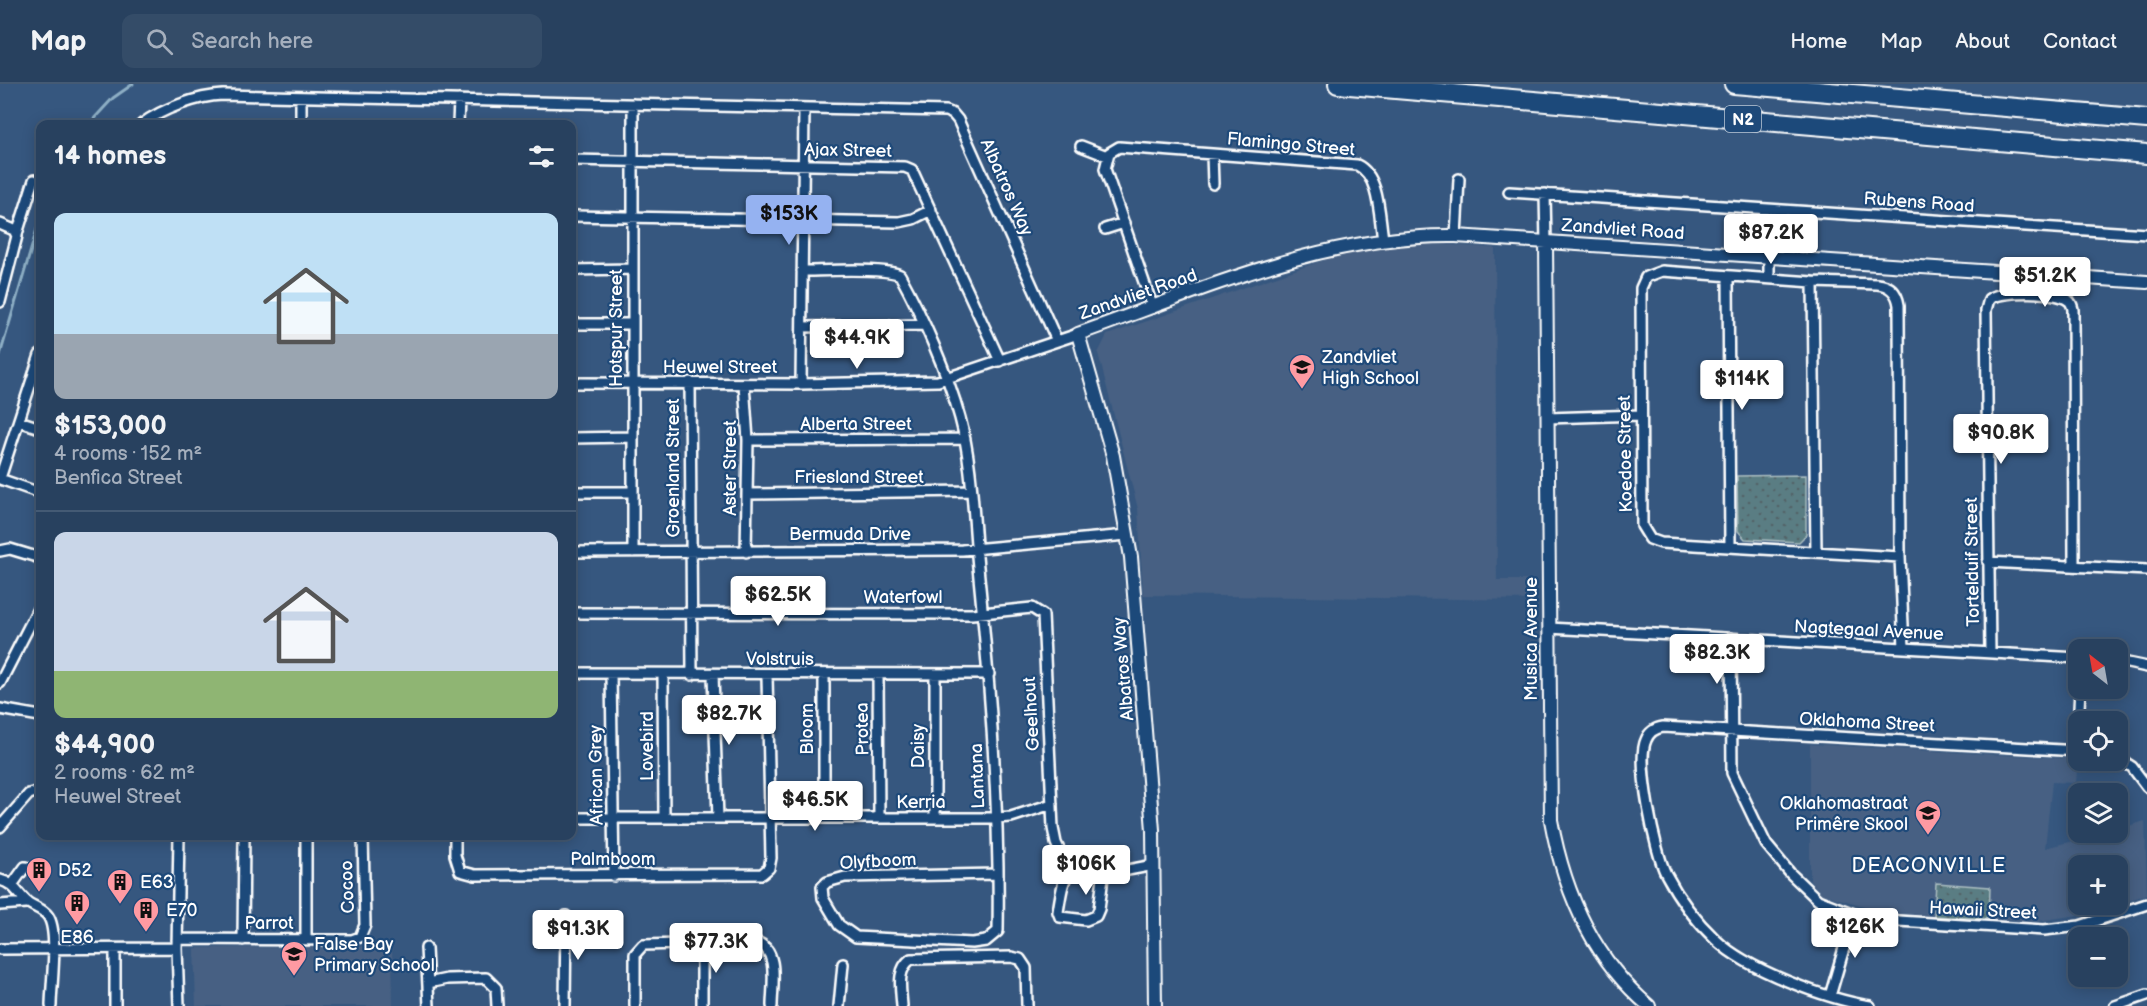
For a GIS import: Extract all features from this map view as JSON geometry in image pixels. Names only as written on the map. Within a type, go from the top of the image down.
[{"type":"highway","name":"N2","points":[[1338,84],[2147,154]]},
{"type":"highway","name":"N2","points":[[1734,84],[2147,119]]},
{"type":"street","points":[[149,120],[209,96],[804,108],[801,384]]},
{"type":"street","points":[[301,97],[301,120]]},
{"type":"street","points":[[458,120],[459,100]]},
{"type":"street","name":"Hotspur Street","points":[[633,104],[633,552]]},
{"type":"street","name":"Albatros Way","points":[[804,108],[946,111],[953,114],[1057,341]]},
{"type":"street","points":[[1081,146],[1107,156],[1105,169],[1154,308]]},
{"type":"street","name":"Flamingo Street","points":[[1107,156],[1114,149],[1125,147],[1357,165],[1366,169],[1374,184],[1383,239]]},
{"type":"street","name":"Flamingo Street","points":[[1212,154],[1213,184]]},
{"type":"street","name":"Ajax Street","points":[[576,160],[904,167],[917,175],[1000,361]]},
{"type":"street","points":[[1456,236],[1459,179]]},
{"type":"street","points":[[0,302],[17,234],[34,180]]},
{"type":"street","name":"Rubens Road","points":[[1509,192],[2147,234]]},
{"type":"street","points":[[1545,194],[1546,243]]},
{"type":"street","points":[[576,216],[803,218],[898,222],[932,210]]},
{"type":"street","points":[[1105,229],[1124,223]]},
{"type":"street","points":[[0,224],[17,234]]},
{"type":"street","name":"Zandvliet Road","points":[[1077,334],[1313,254],[1383,239],[1456,236],[2147,282]]},
{"type":"street","name":"Musica Avenue","points":[[1546,243],[1550,803],[1564,879],[1581,919],[1604,957],[1649,1006]]},
{"type":"street","points":[[1769,257],[1769,278]]},
{"type":"street","points":[[576,270],[632,269]]},
{"type":"street","name":"Lantana","points":[[802,271],[894,272],[905,285],[947,379],[965,439],[989,674],[997,874],[998,931],[994,936]]},
{"type":"street","name":"Koedoe Street","points":[[1900,557],[1661,543],[1646,535],[1642,526],[1640,415],[1643,282],[1651,273],[1662,271],[1883,285],[1893,289],[1899,300],[1900,557],[1904,648]]},
{"type":"street","points":[[2031,275],[2031,293]]},
{"type":"street","points":[[1728,276],[1730,546]]},
{"type":"street","points":[[1813,282],[1816,552]]},
{"type":"street","name":"Tortelduif Street","points":[[1990,653],[1986,310],[1989,299],[2000,292],[2031,293],[2070,301],[2074,316],[2074,565]]},
{"type":"street","points":[[576,324],[632,324]]},
{"type":"street","points":[[802,327],[922,326]]},
{"type":"street","name":"Albatros Way","points":[[1077,334],[1113,456],[1127,535],[1148,752],[1154,865],[1155,1006]]},
{"type":"street","name":"Heuwel Street","points":[[576,383],[878,384],[947,379],[1077,334]]},
{"type":"street","points":[[36,368],[0,478],[36,492]]},
{"type":"street","name":"Groenland Street","points":[[690,382],[692,675]]},
{"type":"street","name":"Aster Street","points":[[744,384],[748,440],[746,552]]},
{"type":"street","points":[[1547,418],[1640,415]]},
{"type":"street","points":[[19,421],[36,427]]},
{"type":"street","points":[[576,438],[632,437]]},
{"type":"street","name":"Alberta Street","points":[[748,440],[965,439]]},
{"type":"street","name":"Friesland Street","points":[[747,494],[971,491]]},
{"type":"street","points":[[576,492],[632,492]]},
{"type":"street","name":"Bermuda Drive","points":[[576,552],[690,553],[976,549],[1127,535]]},
{"type":"street","points":[[0,551],[10,549],[36,557]]},
{"type":"street","points":[[1988,562],[2147,570]]},
{"type":"street","name":"Geelhout","points":[[983,613],[1032,608],[1043,615],[1052,804],[1056,843],[1069,871]]},
{"type":"street","name":"Waterfowl","points":[[576,613],[983,613]]},
{"type":"street","points":[[0,683],[36,614]]},
{"type":"street","name":"Nagtegaal Avenue","points":[[1549,628],[2068,657]]},
{"type":"street","name":"Hawaii Street","points":[[1731,638],[1732,773],[1766,844],[1812,895],[1828,905],[1854,914],[1914,923],[2044,930],[2080,926],[2147,904]]},
{"type":"street","points":[[2128,663],[2147,667]]},
{"type":"street","name":"Volstruis","points":[[576,673],[989,674]]},
{"type":"street","name":"African Grey","points":[[611,674],[614,876]]},
{"type":"street","name":"Lovebird","points":[[663,674],[664,818]]},
{"type":"street","points":[[713,675],[718,818]]},
{"type":"street","points":[[767,675],[770,818]]},
{"type":"street","name":"Bloom","points":[[824,675],[824,818]]},
{"type":"street","name":"Protea","points":[[878,675],[879,818]]},
{"type":"street","name":"Daisy","points":[[935,675],[935,818]]},
{"type":"street","points":[[0,709],[36,715]]},
{"type":"street","name":"Oklahoma Street","points":[[1830,996],[1801,987],[1728,950],[1705,928],[1670,880],[1662,865],[1645,787],[1644,747],[1653,730],[1664,727],[2068,750]]},
{"type":"street","points":[[2128,764],[2147,787]]},
{"type":"street","points":[[0,827],[29,795],[36,792]]},
{"type":"street","name":"Kerria","points":[[576,818],[995,818],[1011,817],[1052,804]]},
{"type":"street","name":"Palmboom","points":[[455,840],[455,855],[460,871],[475,875],[747,876],[766,872],[771,858],[770,818]]},
{"type":"street","points":[[179,840],[177,944],[179,1006]]},
{"type":"street","points":[[243,940],[244,840]]},
{"type":"street","points":[[306,840],[306,940]]},
{"type":"street","name":"Cocoo","points":[[360,937],[365,925],[363,840]]},
{"type":"street","points":[[1107,874],[1101,882],[1099,909],[1096,916],[1086,920],[1067,920],[1060,917],[1058,912],[1064,876],[1069,871],[1077,867],[1090,867],[1107,874],[1154,865]]},
{"type":"street","points":[[12,885],[25,867]]},
{"type":"street","name":"Olyfboom","points":[[994,936],[986,941],[972,942],[856,937],[839,926],[823,898],[822,887],[827,882],[844,877],[997,874]]},
{"type":"street","points":[[0,880],[12,885],[26,903],[47,914],[52,930],[53,949],[51,1006]]},
{"type":"street","points":[[0,905],[26,903]]},
{"type":"street","points":[[1854,914],[1830,996],[1870,1006]]},
{"type":"street","points":[[565,1006],[566,916]]},
{"type":"street","name":"Parrot","points":[[0,949],[115,949],[243,940],[352,940],[360,937]]},
{"type":"street","points":[[635,1006],[634,956],[637,949],[650,943],[756,942],[765,946],[771,958],[772,1006]]},
{"type":"street","points":[[702,943],[702,1006]]},
{"type":"street","points":[[554,946],[565,945]]},
{"type":"street","points":[[426,948],[429,1006]]},
{"type":"street","points":[[115,949],[116,1006]]},
{"type":"street","points":[[902,1006],[901,974],[903,967],[911,959],[1011,957],[1020,959],[1026,968],[1027,1006]]},
{"type":"street","points":[[828,1000],[839,1003],[843,964]]},
{"type":"street","points":[[428,983],[455,978],[488,979],[496,988],[497,1006]]},
{"type":"street","points":[[2115,1006],[2147,995]]},
{"type":"shaded area","name":"Zandvliet High School","points":[[1413,242],[1495,248],[1497,580],[1532,580],[1532,600],[1143,595],[1138,509],[1098,353],[1107,335],[1344,253]]},
{"type":"shaded area","name":"Oklahomastraat Primêre Skool","points":[[1810,744],[2068,758],[2068,771],[2077,771],[2076,783],[2052,782],[2045,848],[2068,842],[2128,843],[2128,826],[2145,821],[2147,894],[2128,901],[2128,855],[2068,855],[2068,915],[2078,915],[2039,921],[1888,913],[1822,894],[1810,881]]},
{"type":"shaded area","name":"False Bay Primary School","points":[[392,946],[393,1006],[196,1006],[194,948]]},
{"type":"green space","points":[[1806,475],[1806,535],[1799,542],[1745,539],[1738,531],[1737,476]]},
{"type":"green space","points":[[1936,883],[1990,887],[1989,919],[1934,916]]},
{"type":"waterway","points":[[93,120],[113,98],[133,84]]},
{"type":"waterway","points":[[0,355],[36,233]]},
{"type":"place","name":"Zandvliet High School","points":[[1302,390]]},
{"type":"place","name":"Oklahomastraat Primêre Skool","points":[[1928,836]]},
{"type":"place","name":"D52","points":[[39,893]]},
{"type":"place","name":"E63","points":[[120,905]]},
{"type":"place","name":"E86","points":[[77,926]]},
{"type":"place","name":"E70","points":[[146,933]]},
{"type":"place","name":"False Bay Primary School","points":[[294,977]]},
{"type":"district","name":"DEACONVILLE","points":[[1929,865]]}]
